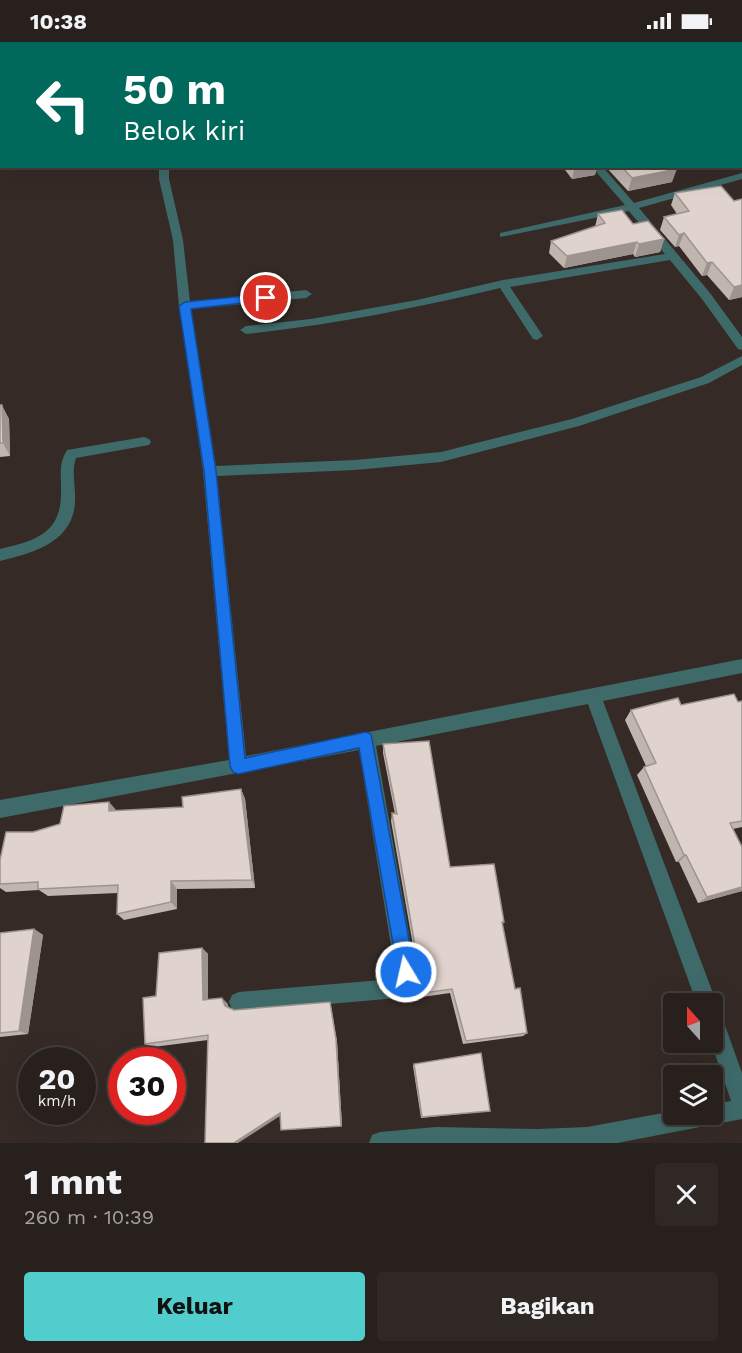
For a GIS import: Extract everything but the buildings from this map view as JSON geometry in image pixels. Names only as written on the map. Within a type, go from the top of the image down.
[{"type":"street","points":[[164,168],[164,179],[178,240],[185,306],[210,471],[238,766]]},
{"type":"street","points":[[598,168],[673,256],[742,346]]},
{"type":"street","points":[[504,235],[632,207],[742,176]]},
{"type":"street","points":[[246,330],[311,323],[417,304],[503,284],[673,256]]},
{"type":"street","points":[[503,284],[537,336]]},
{"type":"street","points":[[185,306],[306,294]]},
{"type":"street","points":[[210,471],[356,465],[441,457],[574,423],[705,380],[742,360]]},
{"type":"street","points":[[0,555],[33,547],[58,533],[64,522],[70,497],[67,465],[72,453],[144,441]]},
{"type":"street","points":[[0,809],[238,766],[742,666]]},
{"type":"street","points":[[593,696],[703,993]]},
{"type":"street","points":[[239,1002],[397,988],[404,982],[405,962],[366,740]]},
{"type":"street","points":[[723,1049],[742,1103]]},
{"type":"street","points":[[380,1143],[436,1138],[538,1140],[587,1138],[742,1109]]},
{"type":"route","points":[[266,298],[185,306],[210,471],[238,766],[366,740],[406,972]]}]
